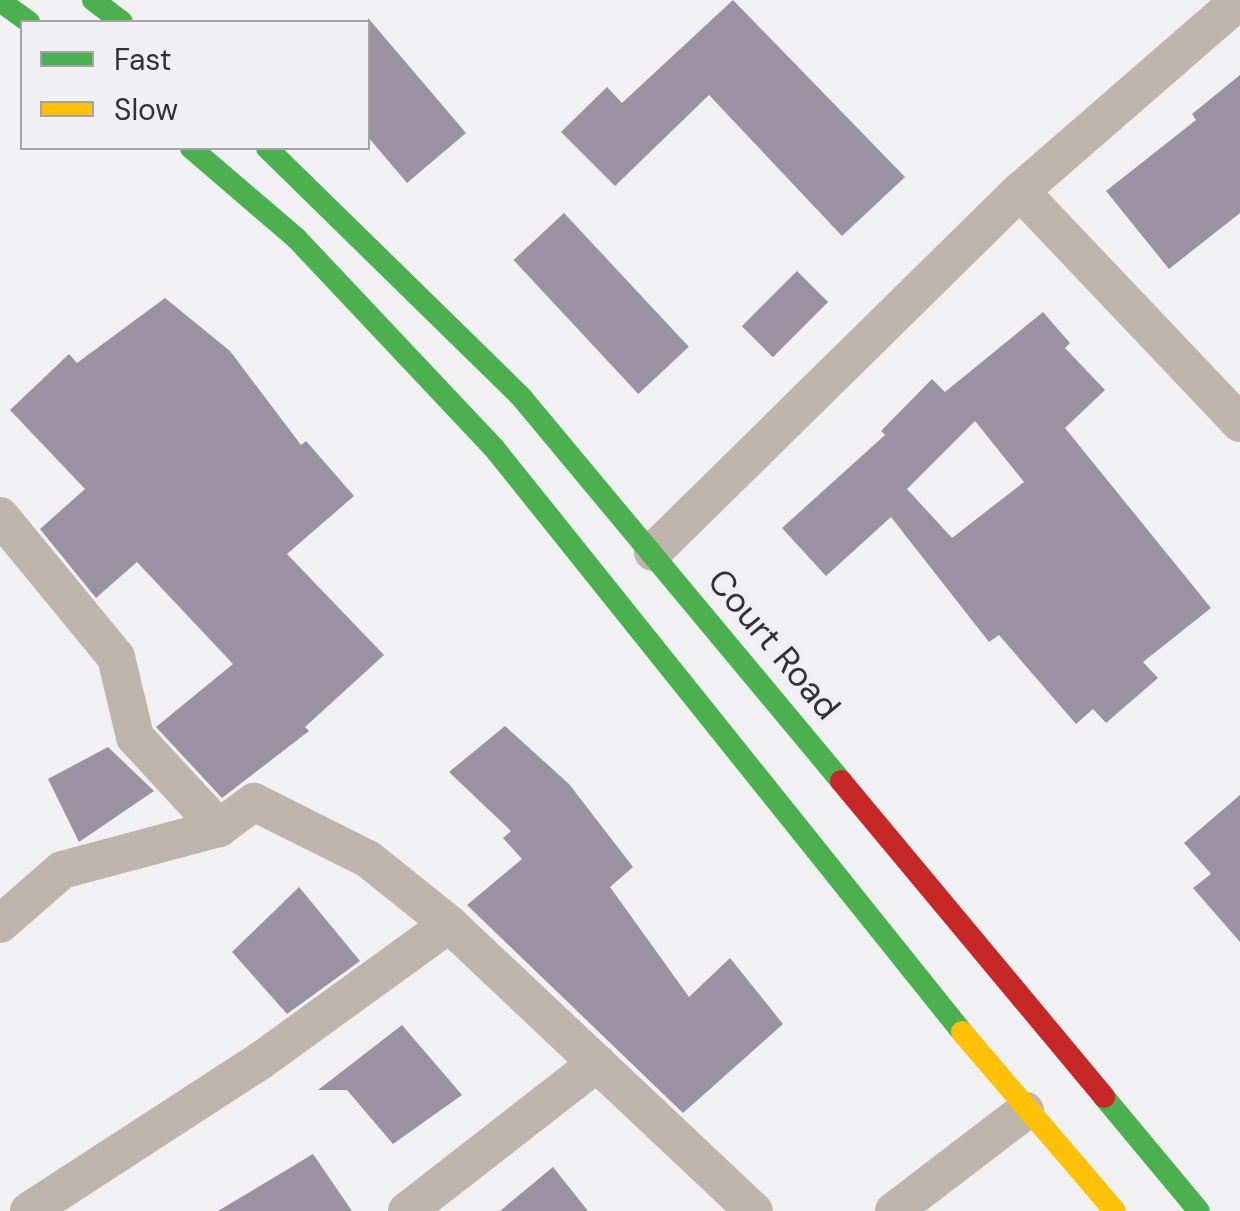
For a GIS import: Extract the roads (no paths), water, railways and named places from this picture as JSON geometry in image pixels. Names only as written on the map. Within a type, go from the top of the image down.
[{"type":"main road","points":[[0,0],[26,20]]},
{"type":"main road","points":[[93,0],[119,20]]},
{"type":"main road","points":[[193,150],[298,239],[494,448],[1025,1111],[1115,1211]]},
{"type":"main road","name":"Court Road","points":[[269,150],[449,321],[653,552],[1199,1211]]},
{"type":"street","points":[[653,552],[1020,191],[1240,0]]},
{"type":"street","points":[[1020,191],[1240,423]]},
{"type":"street","points":[[0,516],[116,657],[135,737],[219,828]]},
{"type":"street","points":[[0,924],[62,870],[219,828],[254,802],[368,859],[449,924],[754,1211]]},
{"type":"street","points":[[29,1211],[260,1060],[449,924]]},
{"type":"street","points":[[407,1211],[597,1063]]},
{"type":"street","points":[[894,1211],[1025,1111]]}]
